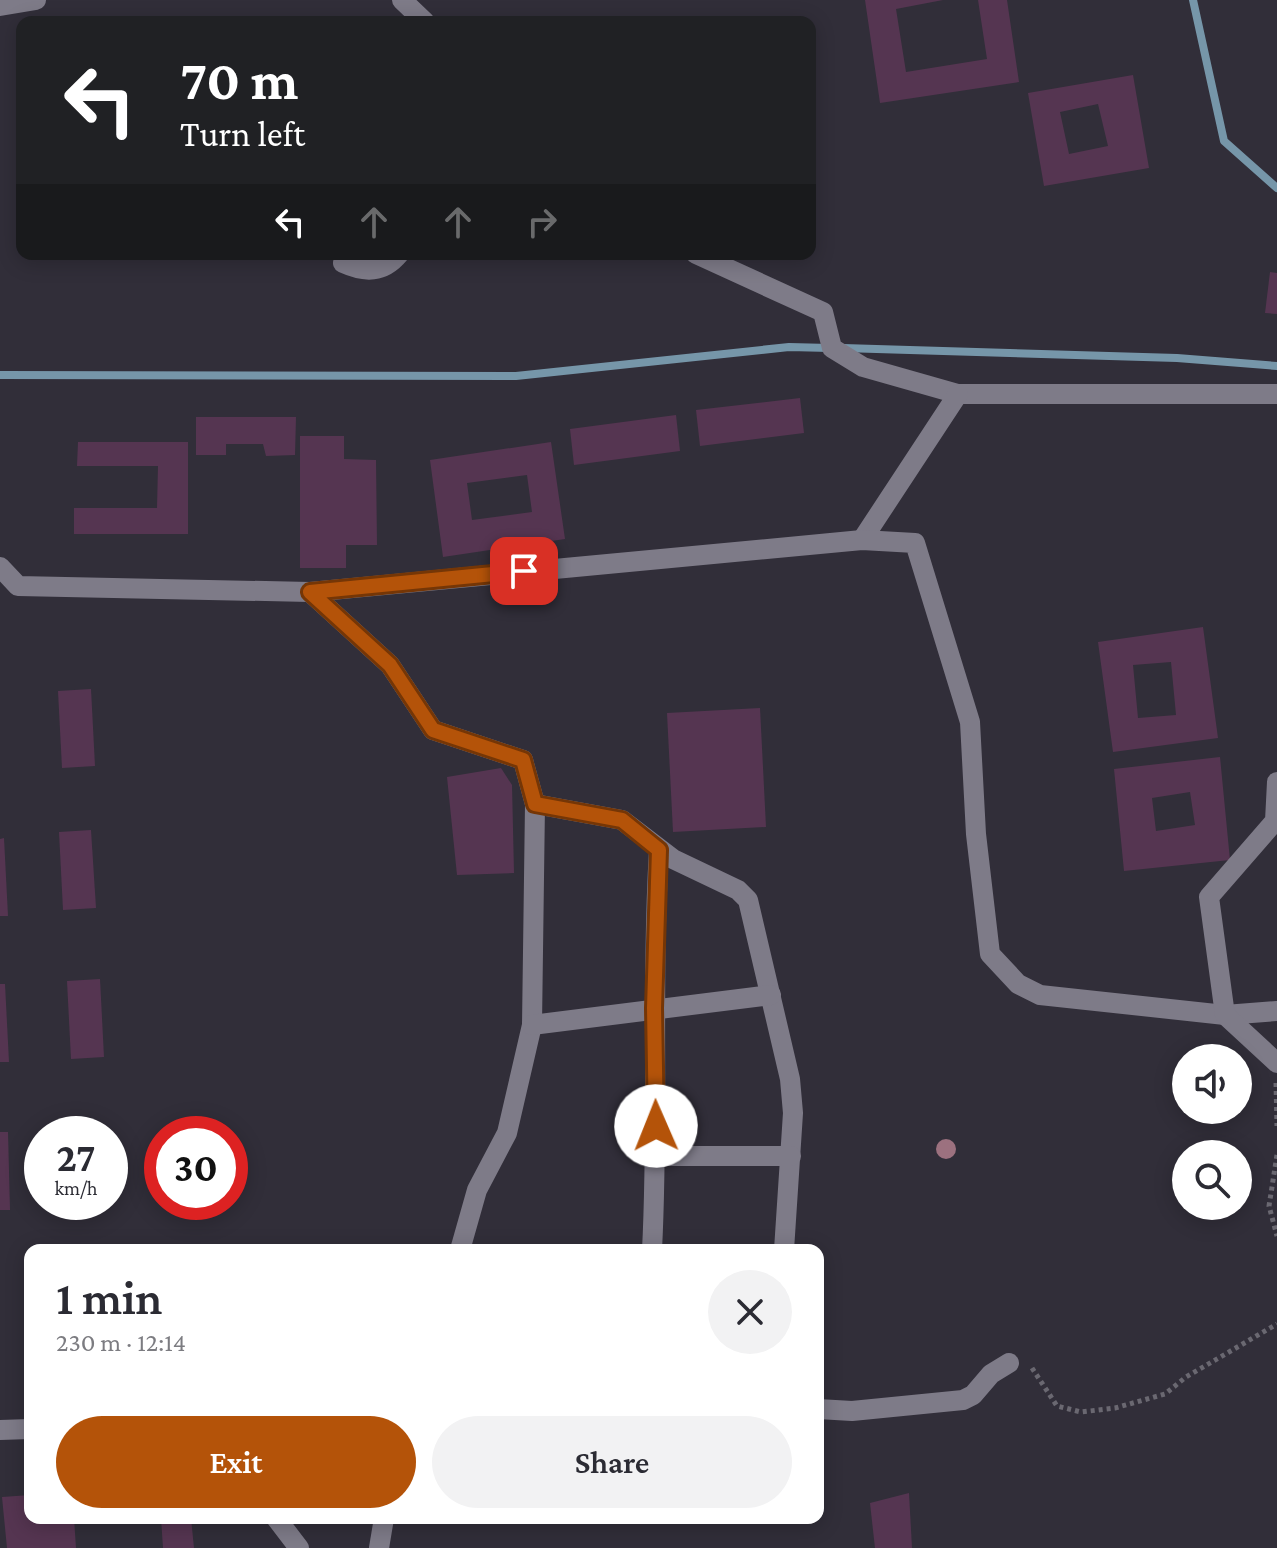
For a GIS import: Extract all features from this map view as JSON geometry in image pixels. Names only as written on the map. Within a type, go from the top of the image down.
[{"type":"street","points":[[402,0],[419,16]]},
{"type":"street","points":[[0,6],[30,1]]},
{"type":"street","points":[[343,263],[359,271],[378,271],[392,260]]},
{"type":"street","points":[[709,260],[823,312],[832,348],[851,361],[958,394],[1277,394]]},
{"type":"street","points":[[862,540],[958,394]]},
{"type":"street","points":[[0,567],[18,586],[310,592],[862,540],[915,543],[970,722],[976,834],[990,954],[1018,984],[1040,995],[1225,1015],[1277,1011]]},
{"type":"street","points":[[310,592],[390,665],[433,730],[523,760],[535,804],[532,1025],[507,1133],[477,1190],[462,1244]]},
{"type":"street","points":[[1277,782],[1275,821],[1209,897],[1225,1015],[1277,1063]]},
{"type":"street","points":[[535,804],[622,820],[659,850],[738,890],[748,900],[790,1079],[791,1156],[784,1244]]},
{"type":"street","points":[[652,1244],[657,1156],[654,1008],[659,850]]},
{"type":"street","points":[[532,1025],[771,995]]},
{"type":"street","points":[[657,1156],[791,1156]]},
{"type":"street","points":[[824,1409],[852,1411],[963,1400],[973,1395],[983,1379],[1009,1363]]},
{"type":"street","points":[[0,1430],[24,1429]]},
{"type":"street","points":[[281,1524],[299,1548]]},
{"type":"street","points":[[379,1548],[383,1524]]},
{"type":"path","points":[[1277,1078],[1277,1126]]},
{"type":"path","points":[[1277,1155],[1269,1206],[1277,1236]]},
{"type":"path","points":[[1009,1363],[1028,1364],[1057,1406],[1081,1412],[1115,1408],[1165,1394],[1186,1377],[1277,1324]]},
{"type":"building","points":[[865,0],[943,0],[896,9],[906,72],[987,59],[978,0],[1007,0],[1019,82],[880,103]]},
{"type":"building","points":[[1133,75],[1149,168],[1044,186],[1028,93]],"holes":[[[1098,104],[1108,146],[1069,154],[1060,112]]]},
{"type":"building","points":[[1270,272],[1277,273],[1277,314],[1265,313]]},
{"type":"building","points":[[800,398],[804,433],[700,446],[696,410]]},
{"type":"building","points":[[676,415],[680,451],[574,465],[570,429]]},
{"type":"building","points":[[196,417],[296,417],[295,455],[266,456],[263,444],[226,444],[226,455],[196,455]]},
{"type":"building","points":[[300,436],[344,436],[344,459],[376,460],[377,545],[346,545],[346,568],[300,568]]},
{"type":"building","points":[[78,442],[188,442],[188,534],[74,534],[74,508],[157,508],[158,466],[77,466]]},
{"type":"building","points":[[551,442],[565,539],[443,557],[430,460]],"holes":[[[527,475],[532,512],[472,520],[467,483]]]},
{"type":"building","points":[[1203,627],[1218,738],[1113,752],[1098,642]],"holes":[[[1171,662],[1176,715],[1138,718],[1133,665]]]},
{"type":"building","points":[[91,689],[95,766],[62,768],[58,691]]},
{"type":"building","points":[[760,708],[766,827],[673,832],[667,713]]},
{"type":"building","points":[[1220,757],[1230,860],[1124,871],[1114,769]],"holes":[[[1190,792],[1195,825],[1156,831],[1152,798]]]},
{"type":"building","points":[[501,768],[512,785],[514,873],[457,875],[447,777]]},
{"type":"building","points":[[91,830],[96,908],[63,910],[59,832]]},
{"type":"building","points":[[4,838],[8,916],[0,916],[0,839]]},
{"type":"building","points":[[100,979],[104,1057],[71,1059],[67,981]]},
{"type":"building","points":[[0,984],[5,984],[9,1062],[0,1062]]},
{"type":"building","points":[[0,1132],[8,1132],[10,1210],[0,1210]]},
{"type":"building","points":[[909,1493],[912,1548],[875,1548],[870,1503]]},
{"type":"building","points":[[24,1495],[24,1524],[74,1524],[76,1548],[7,1548],[2,1497]]},
{"type":"building","points":[[161,1524],[192,1524],[194,1548],[163,1548]]},
{"type":"waterway","points":[[1193,0],[1224,141],[1277,188]]},
{"type":"waterway","points":[[0,375],[516,376],[789,347],[830,348]]},
{"type":"waterway","points":[[843,348],[1177,358],[1277,366]]},
{"type":"route","points":[[524,571],[310,592],[390,665],[433,730],[523,760],[535,804],[622,820],[659,850],[655,912],[656,1126]]}]
